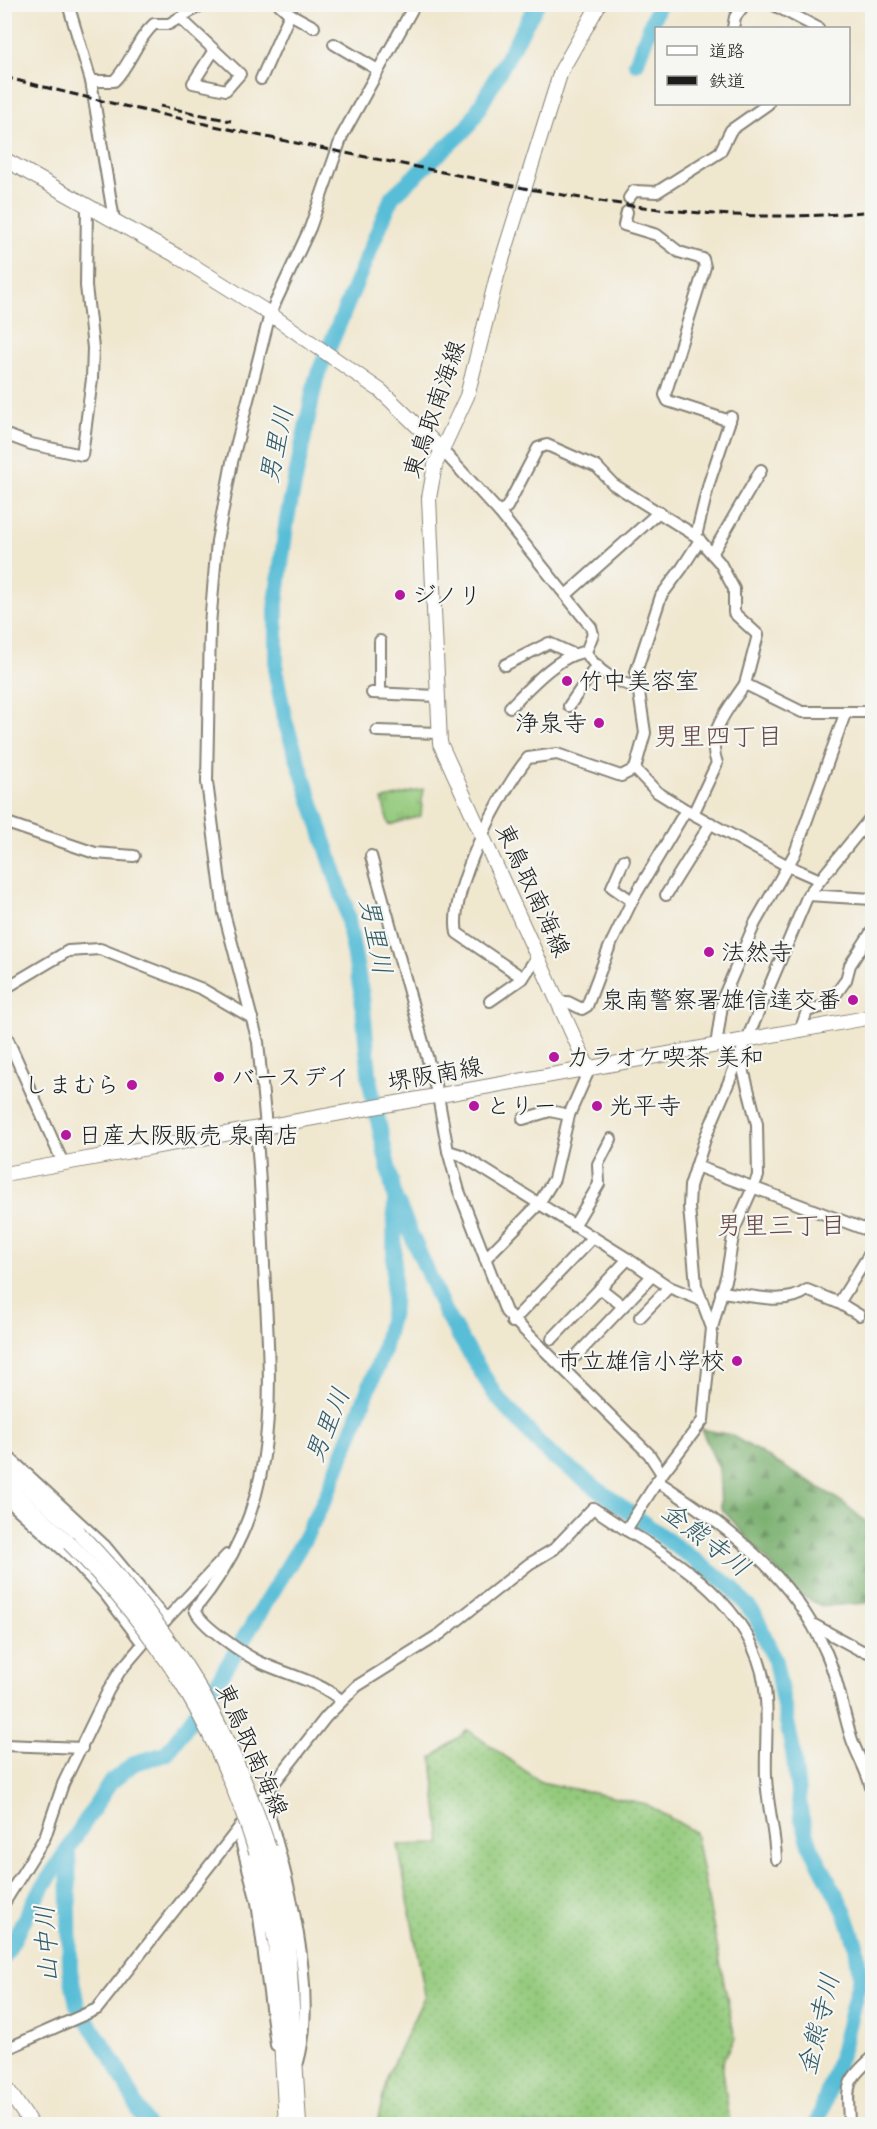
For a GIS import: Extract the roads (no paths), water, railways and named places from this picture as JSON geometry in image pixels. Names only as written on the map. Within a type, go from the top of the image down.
[{"type":"main road","name":"東鳥取南海線","points":[[589,1070],[560,1002],[442,749],[437,696],[429,498],[435,465],[467,396],[497,276],[561,71],[599,4]]},
{"type":"main road","points":[[4,159],[114,220],[270,314],[381,391],[442,450]]},
{"type":"main road","name":"堺阪南線","points":[[4,1174],[873,1017]]},
{"type":"main road","name":"東鳥取南海線","points":[[4,1466],[74,1538],[125,1602],[190,1694],[221,1754],[262,1850],[288,1940],[299,2124]]},
{"type":"main road","name":"東鳥取南海線","points":[[4,1484],[74,1538]]},
{"type":"main road","name":"東鳥取南海線","points":[[262,1850],[280,1991],[286,2124]]},
{"type":"main road","points":[[4,2084],[31,2124]]},
{"type":"street","points":[[68,4],[91,81],[114,220]]},
{"type":"street","points":[[91,81],[114,81],[123,72],[143,34],[154,24],[169,24],[203,4]]},
{"type":"street","points":[[341,1700],[329,1690],[258,1661],[208,1627],[196,1615],[195,1609],[224,1572],[249,1519],[257,1494],[264,1467],[269,1417],[270,1372],[266,1127],[258,1042],[224,913],[207,782],[210,625],[217,542],[230,474],[270,314],[310,228],[342,136],[415,4]]},
{"type":"street","points":[[733,27],[735,17],[745,4]]},
{"type":"street","points":[[772,4],[816,27]]},
{"type":"street","points":[[795,16],[800,4]]},
{"type":"street","points":[[279,5],[314,27]]},
{"type":"street","points":[[261,79],[290,14]]},
{"type":"street","points":[[181,19],[214,50]]},
{"type":"street","points":[[333,44],[378,70]]},
{"type":"street","points":[[629,198],[634,191],[657,192],[720,152],[731,130],[767,105]]},
{"type":"street","points":[[4,434],[31,444],[82,455],[92,358],[86,286],[87,205]]},
{"type":"street","points":[[523,978],[457,933],[454,921],[482,833],[512,777],[528,758],[557,754],[621,776],[635,769],[645,733],[636,672],[661,596],[698,538],[709,483],[731,419],[668,401],[665,395],[705,267],[703,259],[679,252],[657,235],[624,225],[627,212]]},
{"type":"street","points":[[499,512],[507,507],[538,448],[547,445],[597,467],[613,484],[698,538],[712,554],[734,589],[734,613],[758,635],[745,684],[719,722],[712,752],[717,763],[690,811],[632,901],[609,948],[587,1006],[582,1009],[568,1002],[560,1002]]},
{"type":"street","points":[[442,450],[499,512],[566,596],[593,634],[586,652]]},
{"type":"street","points":[[712,554],[761,470]]},
{"type":"street","points":[[566,596],[659,512]]},
{"type":"street","points":[[380,641],[376,693],[437,696]]},
{"type":"street","points":[[505,665],[549,643],[573,654]]},
{"type":"street","points":[[586,652],[597,665],[620,684],[638,687]]},
{"type":"street","points":[[510,707],[541,677],[573,654],[586,652]]},
{"type":"street","points":[[569,706],[597,665]]},
{"type":"street","points":[[745,684],[802,712],[845,714],[873,712]]},
{"type":"street","points":[[716,1046],[723,998],[754,923],[786,865],[795,854],[811,815],[845,714]]},
{"type":"street","points":[[377,731],[439,733]]},
{"type":"street","points":[[635,769],[657,792],[786,865],[820,880]]},
{"type":"street","points":[[711,1328],[696,1285],[689,1207],[696,1166],[808,895],[873,816]]},
{"type":"street","points":[[4,822],[95,853],[134,856]]},
{"type":"street","points":[[666,895],[711,823]]},
{"type":"street","points":[[371,856],[448,1151],[473,1232],[506,1312],[512,1322],[649,1454],[658,1480],[705,1512],[750,1548],[813,1625],[840,1689],[851,1737],[873,1792]]},
{"type":"street","points":[[624,860],[612,887],[632,901]]},
{"type":"street","points":[[808,895],[873,899]]},
{"type":"street","points":[[800,1030],[807,1011],[828,1005],[846,980],[850,965],[871,936]]},
{"type":"street","points":[[4,989],[68,951],[100,949],[202,989],[252,1018]]},
{"type":"street","points":[[490,1001],[523,978],[538,955]]},
{"type":"street","points":[[4,1031],[63,1163]]},
{"type":"street","points":[[627,1527],[658,1480],[703,1420],[711,1328],[736,1224],[758,1176],[760,1154],[757,1124],[740,1057]]},
{"type":"street","points":[[485,1259],[538,1205],[554,1179],[569,1114],[589,1070]]},
{"type":"street","points":[[523,1119],[550,1111],[569,1114]]},
{"type":"street","points":[[574,1226],[599,1184],[598,1164],[610,1138]]},
{"type":"street","points":[[448,1151],[460,1155],[538,1205],[628,1258],[669,1287],[701,1300]]},
{"type":"street","points":[[696,1166],[873,1232]]},
{"type":"street","points":[[512,1322],[593,1237]]},
{"type":"street","points":[[839,1303],[873,1250]]},
{"type":"street","points":[[552,1339],[628,1258]]},
{"type":"street","points":[[576,1356],[652,1276]]},
{"type":"street","points":[[640,1317],[669,1287]]},
{"type":"street","points":[[600,1288],[623,1306]]},
{"type":"street","points":[[721,1292],[788,1299],[800,1296],[807,1290],[839,1303],[859,1315]]},
{"type":"street","points":[[4,1453],[105,1546],[166,1620]]},
{"type":"street","points":[[4,1497],[72,1558],[106,1595],[143,1644]]},
{"type":"street","points":[[4,2050],[97,2009],[341,1700],[357,1686],[440,1634],[529,1564],[554,1549],[593,1508],[627,1527],[698,1577],[720,1600],[746,1634],[760,1661],[766,1697],[766,1780],[776,1859]]},
{"type":"street","points":[[4,1903],[45,1837],[63,1784],[120,1671],[234,1548]]},
{"type":"street","points":[[813,1625],[860,1650],[873,1653]]},
{"type":"street","points":[[4,1745],[82,1748]]},
{"type":"street","points":[[264,1798],[288,1881],[298,1931],[305,2038],[296,2068]]},
{"type":"street","points":[[238,1830],[257,1902],[274,2037],[283,2084]]},
{"type":"street","points":[[849,2124],[848,2085],[853,2075],[873,2058]]},
{"type":"waterway","name":"男里川","points":[[4,1957],[34,1901],[110,1783],[134,1763],[166,1754],[212,1691],[302,1543],[326,1497],[382,1355],[393,1307],[395,1199],[370,1083],[362,997],[345,904],[285,721],[276,674],[276,603],[287,519],[316,379],[392,197],[469,126],[537,4]]},
{"type":"waterway","points":[[636,63],[659,4]]},
{"type":"waterway","name":"金熊寺川","points":[[398,1204],[445,1313],[496,1396],[547,1452],[730,1586],[755,1615],[775,1661],[793,1752],[801,1816],[811,1847],[845,1912],[856,1945],[860,1977],[842,2050],[817,2124]]},
{"type":"waterway","name":"山中川","points":[[68,1850],[70,1970],[77,2005],[116,2065],[146,2124]]},
{"type":"railway","points":[[4,77],[255,135],[580,198],[696,213],[754,216],[872,211]]},
{"type":"railway","points":[[160,106],[231,121]]},
{"type":"place","name":"ジノリ","points":[[400,595]]},
{"type":"place","name":"竹中美容室","points":[[567,681]]},
{"type":"place","name":"浄泉寺","points":[[599,723]]},
{"type":"place","name":"法然寺","points":[[709,952]]},
{"type":"place","name":"泉南警察署雄信達交番","points":[[853,1000]]},
{"type":"place","name":"カラオケ喫茶 美和","points":[[554,1057]]},
{"type":"place","name":"バースデイ","points":[[219,1077]]},
{"type":"place","name":"しまむら","points":[[132,1085]]},
{"type":"place","name":"とりー","points":[[474,1106]]},
{"type":"place","name":"光平寺","points":[[597,1106]]},
{"type":"place","name":"日産大阪販売 泉南店","points":[[66,1135]]},
{"type":"place","name":"市立雄信小学校","points":[[737,1361]]},
{"type":"district","name":"男里四丁目","points":[[718,736]]},
{"type":"district","name":"男里三丁目","points":[[781,1225]]}]
